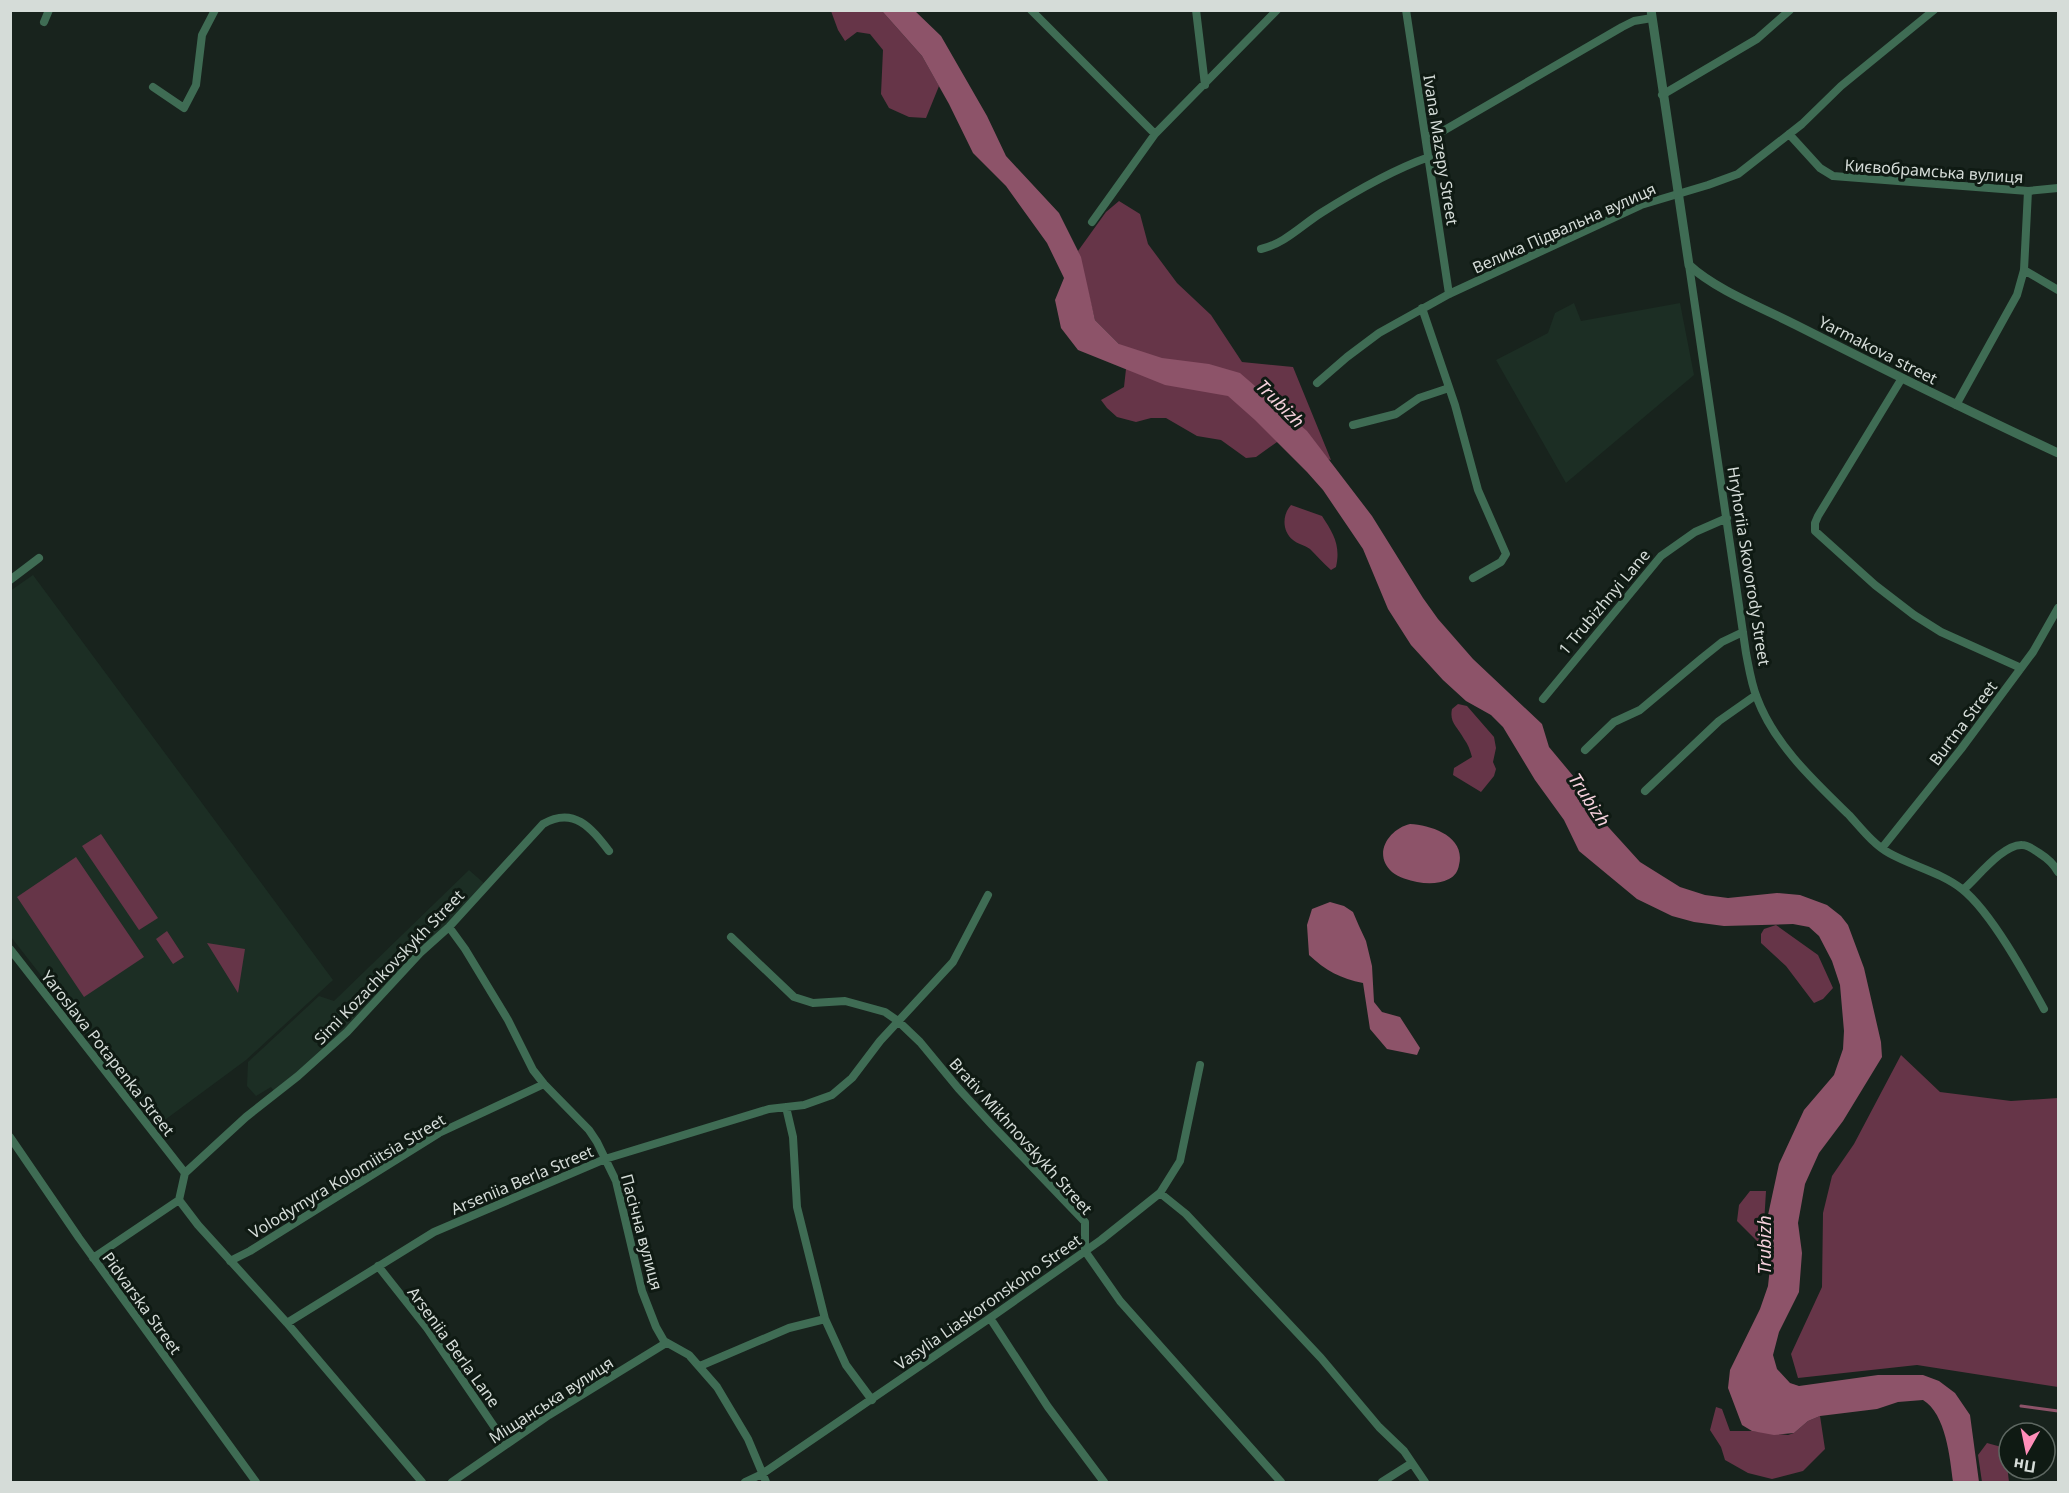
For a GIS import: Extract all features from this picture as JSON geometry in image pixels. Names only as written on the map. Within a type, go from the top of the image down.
[{"type":"street","points":[[44,22],[49,10]]},
{"type":"street","points":[[153,87],[184,108],[196,85],[202,35],[215,10]]},
{"type":"street","points":[[1031,10],[1155,134]]},
{"type":"street","points":[[1196,10],[1205,85]]},
{"type":"street","points":[[1092,222],[1155,134],[1277,10]]},
{"type":"street","name":"Ivana Mazepy Street","points":[[1406,10],[1449,294]]},
{"type":"street","points":[[1662,95],[1756,39],[1790,10]]},
{"type":"street","name":"Велика Підвальна вулиця","points":[[1317,383],[1364,344],[1449,294],[1641,205],[1738,174],[1802,124],[1841,87],[1934,10]]},
{"type":"street","points":[[1426,138],[1443,131],[1622,27],[1651,14]]},
{"type":"street","name":"Hryhoriia Skovorody Street","points":[[1651,14],[1743,632],[1756,696],[1774,732],[1788,750],[1834,801],[1882,848],[1963,890],[1996,929],[2044,1009]]},
{"type":"street","name":"Києвобрамська вулиця","points":[[1789,134],[1820,168],[1833,176],[2028,191],[2058,188]]},
{"type":"street","points":[[1262,249],[1275,244],[1342,201],[1406,166],[1428,157]]},
{"type":"street","points":[[1956,405],[2016,295],[2024,270],[2028,191]]},
{"type":"street","name":"Yarmakova street","points":[[1689,265],[1718,285],[1956,405],[2058,453]]},
{"type":"street","points":[[2024,270],[2058,290]]},
{"type":"street","points":[[1422,308],[1449,388],[1478,490],[1506,554],[1501,562],[1473,578]]},
{"type":"street","points":[[1902,378],[1818,516],[1815,531],[1875,585],[1914,615],[1941,632],[2021,668]]},
{"type":"street","points":[[1353,425],[1396,414],[1419,398],[1449,388]]},
{"type":"street","name":"1 Trubizhnyi Lane","points":[[1543,699],[1665,551],[1695,532],[1727,518]]},
{"type":"street","points":[[10,580],[39,558]]},
{"type":"street","name":"Burtna Street","points":[[1882,848],[1961,749],[2033,652],[2058,608]]},
{"type":"street","points":[[1585,750],[1614,723],[1640,710],[1722,642],[1743,632]]},
{"type":"street","points":[[1645,790],[1719,722],[1756,696]]},
{"type":"street","name":"Simi Kozachkovskykh Street","points":[[185,1173],[246,1117],[327,1051],[359,1020],[538,828],[549,821],[565,816],[577,819],[591,830],[609,851]]},
{"type":"street","points":[[1963,890],[2014,846],[2022,845],[2031,848],[2057,866]]},
{"type":"street","name":"Arseniia Berla Street","points":[[287,1323],[434,1232],[606,1159],[769,1109],[813,1103],[838,1091],[953,962],[988,895]]},
{"type":"street","name":"Пасічна вулиця","points":[[448,927],[465,949],[508,1020],[527,1060],[544,1084],[589,1130],[606,1159],[616,1180],[642,1291],[656,1327],[662,1340],[666,1343]]},
{"type":"street","name":"Brativ Mikhnovskykh Street","points":[[730,937],[794,997],[813,1004],[845,1001],[885,1012],[898,1021],[920,1042],[985,1118],[1085,1222],[1085,1251]]},
{"type":"street","name":"Yaroslava Potapenka Street","points":[[10,949],[185,1173]]},
{"type":"street","name":"Vasylia Liaskoronskoho Street","points":[[746,1482],[762,1474],[990,1318],[1085,1251],[1160,1193],[1180,1161],[1200,1065]]},
{"type":"street","name":"Volodymyra Kolomiitsia Street","points":[[230,1261],[250,1251],[439,1133],[544,1084]]},
{"type":"street","points":[[786,1107],[793,1137],[796,1207],[825,1319],[846,1365],[872,1400]]},
{"type":"street","name":"Pidvarska Street","points":[[10,1137],[93,1258],[256,1482]]},
{"type":"street","points":[[93,1258],[179,1200],[185,1173]]},
{"type":"street","points":[[1160,1193],[1186,1214],[1312,1348],[1412,1463],[1425,1482]]},
{"type":"street","points":[[179,1200],[198,1225],[287,1323],[403,1463],[422,1482]]},
{"type":"street","points":[[1085,1251],[1120,1301],[1281,1482]]},
{"type":"street","name":"Arseniia Berla Lane","points":[[378,1266],[427,1328],[506,1444]]},
{"type":"street","points":[[990,1318],[1048,1407],[1104,1482]]},
{"type":"street","points":[[700,1366],[789,1328],[825,1319]]},
{"type":"street","points":[[666,1343],[684,1351],[717,1386],[737,1419],[766,1482]]},
{"type":"street","name":"Міщанська вулиця","points":[[452,1482],[549,1415],[666,1343]]},
{"type":"street","points":[[1382,1482],[1412,1463]]},
{"type":"shaded area","points":[[831,11],[882,11],[922,56],[939,86],[926,118],[909,117],[889,108],[881,94],[883,50],[870,34],[857,32],[845,41]]},
{"type":"shaded area","points":[[882,11],[915,11],[941,36],[987,116],[1006,156],[1059,213],[1081,257],[1095,320],[1119,344],[1162,358],[1209,364],[1240,373],[1307,431],[1372,516],[1438,619],[1473,659],[1542,724],[1549,747],[1574,777],[1581,797],[1640,862],[1680,887],[1705,895],[1728,898],[1777,893],[1800,895],[1827,905],[1848,925],[1864,968],[1881,1042],[1882,1057],[1843,1121],[1819,1153],[1805,1184],[1798,1223],[1802,1253],[1799,1292],[1779,1332],[1773,1355],[1777,1369],[1790,1383],[1799,1386],[1878,1375],[1923,1375],[1939,1381],[1955,1393],[1970,1415],[1979,1482],[1953,1482],[1946,1437],[1942,1426],[1937,1415],[1923,1400],[1898,1402],[1877,1409],[1820,1416],[1808,1421],[1794,1433],[1774,1435],[1752,1431],[1742,1425],[1728,1388],[1730,1370],[1760,1309],[1768,1286],[1773,1240],[1768,1215],[1779,1164],[1804,1110],[1834,1075],[1843,1049],[1844,1031],[1840,985],[1832,961],[1819,936],[1809,927],[1793,924],[1724,926],[1672,916],[1637,899],[1579,851],[1564,820],[1535,780],[1503,727],[1491,715],[1466,701],[1411,645],[1388,609],[1363,549],[1323,490],[1255,420],[1228,396],[1165,385],[1078,350],[1061,328],[1055,300],[1064,278],[1047,243],[1006,186],[973,153],[922,56]]},
{"type":"shaded area","points":[[1119,201],[1140,214],[1148,244],[1177,283],[1211,315],[1242,362],[1293,367],[1331,460],[1277,442],[1256,457],[1246,458],[1221,440],[1197,436],[1166,418],[1151,418],[1136,422],[1117,417],[1107,408],[1101,400],[1124,387],[1126,369],[1119,344],[1095,320],[1078,251],[1106,212]]},
{"type":"shaded area","points":[[1574,303],[1581,321],[1680,303],[1694,375],[1566,483],[1496,360],[1548,333],[1555,313]]},
{"type":"shaded area","points":[[1291,505],[1322,516],[1337,546],[1336,567],[1331,570],[1310,549],[1289,536],[1284,523]]},
{"type":"shaded area","points":[[33,575],[333,980],[246,1060],[158,1125],[11,937],[10,591]]},
{"type":"shaded area","points":[[1458,704],[1467,706],[1494,737],[1496,748],[1493,762],[1496,769],[1494,776],[1481,792],[1453,775],[1454,768],[1472,757],[1468,745],[1452,718],[1452,709]]},
{"type":"shaded area","points":[[1410,824],[1437,830],[1452,840],[1460,855],[1458,869],[1453,876],[1437,883],[1417,882],[1398,876],[1386,865],[1383,850],[1386,843],[1396,831]]},
{"type":"shaded area","points":[[101,834],[158,918],[139,930],[82,846]]},
{"type":"shaded area","points":[[76,857],[144,957],[84,997],[17,897]]},
{"type":"shaded area","points":[[469,870],[486,885],[347,1032],[276,1094],[271,1087],[256,1096],[247,1086],[248,1062],[319,996],[334,1001]]},
{"type":"shaded area","points":[[1330,902],[1344,906],[1353,912],[1366,941],[1372,966],[1374,1002],[1382,1012],[1400,1017],[1420,1048],[1417,1055],[1387,1049],[1370,1029],[1363,983],[1334,973],[1309,955],[1307,925],[1312,909]]},
{"type":"shaded area","points":[[1776,925],[1818,955],[1833,988],[1823,999],[1814,1003],[1786,966],[1761,943],[1761,934],[1764,929]]},
{"type":"shaded area","points":[[167,931],[184,957],[173,964],[156,939]]},
{"type":"shaded area","points":[[207,943],[245,949],[238,993]]},
{"type":"shaded area","points":[[1901,1055],[1940,1092],[2011,1101],[2058,1098],[2058,1387],[1917,1365],[1798,1378],[1791,1354],[1822,1287],[1823,1213],[1832,1176],[1854,1144]]},
{"type":"shaded area","points":[[1750,1191],[1766,1191],[1764,1224],[1769,1241],[1760,1244],[1737,1221],[1739,1205]]},
{"type":"shaded area","points":[[1716,1407],[1722,1409],[1730,1431],[1788,1435],[1794,1433],[1808,1421],[1820,1416],[1825,1449],[1803,1471],[1772,1479],[1748,1473],[1725,1460],[1721,1447],[1710,1430]]},
{"type":"shaded area","points":[[1987,1443],[1997,1446],[1997,1481],[2009,1482],[1982,1482],[1978,1455]]},
{"type":"waterway","points":[[2021,1406],[2058,1411]]},
{"type":"water label","name":"Trubizh","points":[[1280,404]]},
{"type":"water label","name":"Trubizh","points":[[1589,800]]},
{"type":"water label","name":"Trubizh","points":[[1765,1245]]}]
